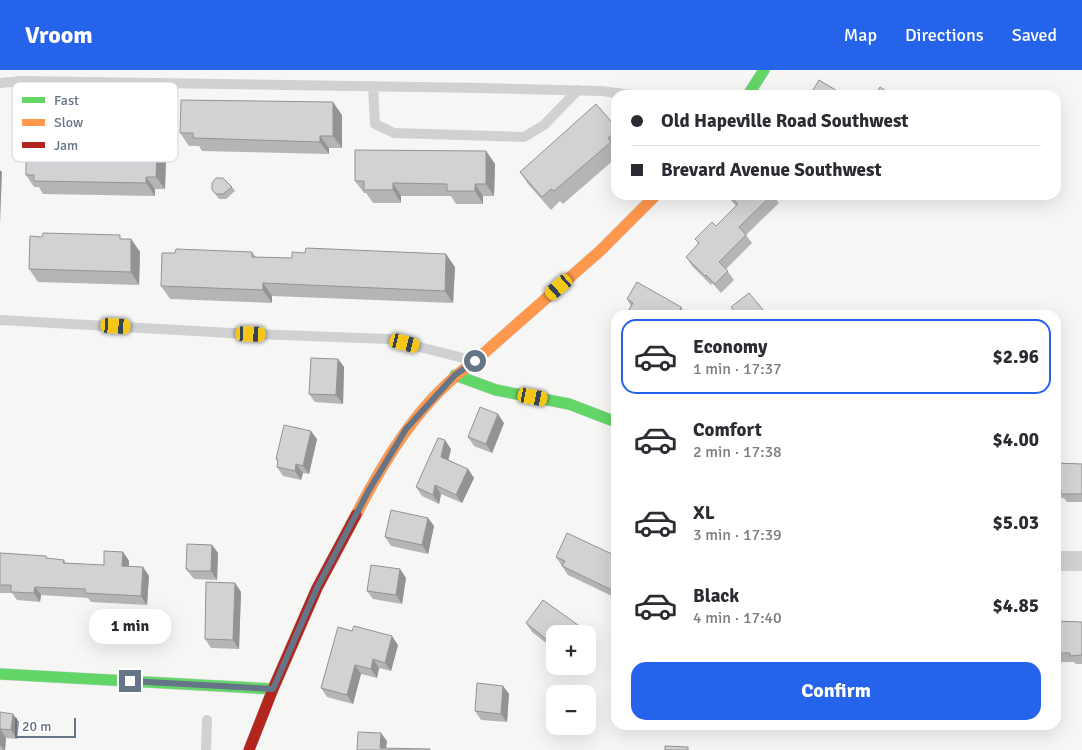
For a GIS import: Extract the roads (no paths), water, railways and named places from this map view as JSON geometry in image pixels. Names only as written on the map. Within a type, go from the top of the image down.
[{"type":"street","points":[[751,90],[764,70]]},
{"type":"street","points":[[248,750],[317,588],[369,490],[406,429],[455,375],[475,361],[601,250],[651,200]]},
{"type":"street","points":[[455,375],[496,390],[569,404],[611,420]]},
{"type":"street","points":[[1061,561],[1082,561]]},
{"type":"street","points":[[0,674],[273,689]]},
{"type":"lane","points":[[16,82],[100,82]]},
{"type":"lane","points":[[178,83],[578,90],[611,93]]},
{"type":"lane","points":[[374,86],[375,124],[394,133],[524,137],[544,126],[578,90]]},
{"type":"lane","points":[[0,320],[231,333],[388,339],[475,361]]},
{"type":"lane","points":[[206,750],[207,720]]}]
